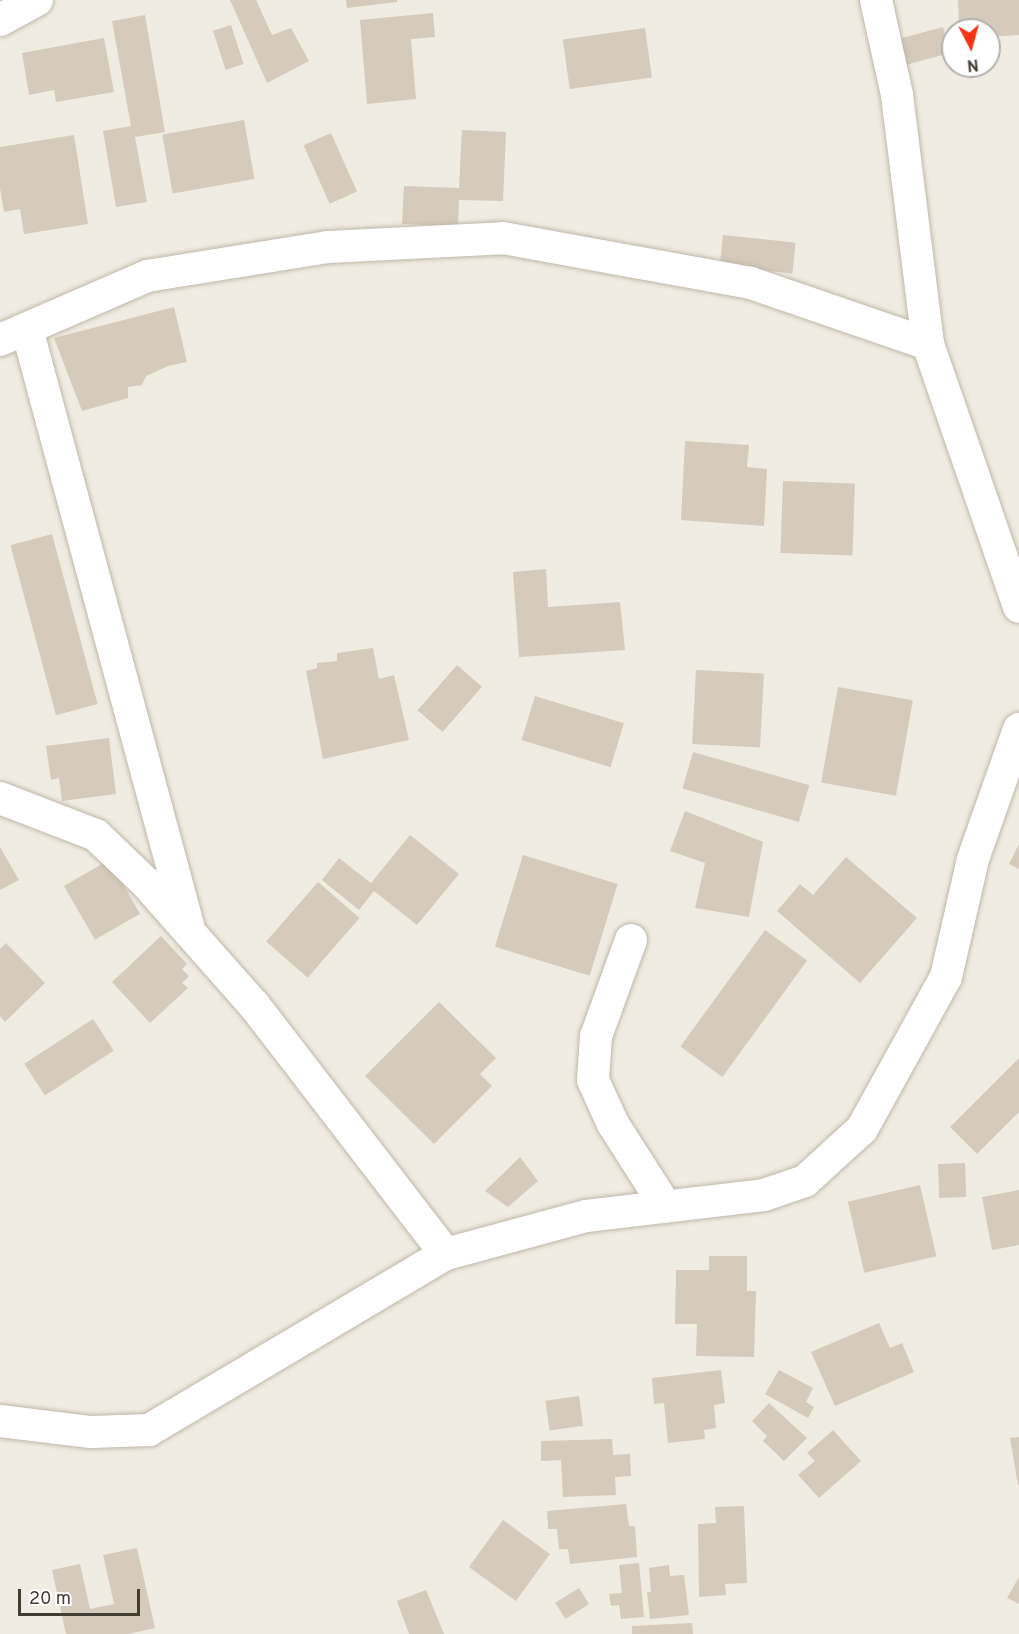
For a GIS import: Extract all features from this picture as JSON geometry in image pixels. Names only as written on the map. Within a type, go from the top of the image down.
[{"type":"street","points":[[0,20],[37,0]]},
{"type":"street","points":[[876,0],[897,95],[928,344],[1019,607]]},
{"type":"street","points":[[190,932],[13,335],[147,276],[328,247],[503,238],[751,283],[928,344]]},
{"type":"street","points":[[0,1421],[91,1432],[149,1430],[446,1254],[586,1216],[764,1195],[805,1181],[862,1129],[946,977],[974,859],[1019,729]]},
{"type":"street","points":[[0,798],[96,835],[146,883],[254,1005],[446,1254]]},
{"type":"street","points":[[631,940],[596,1036],[592,1080],[613,1124],[666,1208]]},
{"type":"building","points":[[230,0],[256,0],[272,35],[291,28],[309,61],[267,83]]},
{"type":"building","points":[[346,0],[397,0],[397,2],[347,8]]},
{"type":"building","points":[[958,0],[1019,0],[1019,35],[1001,36],[1001,18],[959,18]]},
{"type":"building","points":[[433,13],[435,37],[411,39],[416,99],[367,104],[360,20]]},
{"type":"building","points":[[145,15],[165,132],[135,137],[147,202],[116,207],[103,131],[131,126],[112,21]]},
{"type":"building","points":[[231,25],[244,64],[226,70],[213,31]]},
{"type":"building","points":[[645,28],[652,78],[570,89],[563,40]]},
{"type":"building","points":[[941,28],[941,55],[904,66],[897,39]]},
{"type":"building","points":[[104,38],[114,92],[56,102],[54,90],[29,95],[22,53]]},
{"type":"building","points":[[244,120],[254,179],[173,194],[162,134]]},
{"type":"building","points":[[462,130],[506,132],[503,201],[459,200],[458,226],[402,224],[404,186],[459,188]]},
{"type":"building","points":[[331,133],[357,191],[330,204],[304,145]]},
{"type":"building","points":[[74,135],[88,224],[24,234],[20,209],[4,212],[0,188],[0,147]]},
{"type":"building","points":[[723,235],[796,243],[792,273],[720,266]]},
{"type":"building","points":[[174,307],[187,362],[168,366],[146,376],[142,385],[128,387],[128,398],[82,411],[54,338]]},
{"type":"building","points":[[685,441],[749,445],[747,467],[767,469],[764,526],[681,520]]},
{"type":"building","points":[[783,481],[855,484],[852,555],[780,553]]},
{"type":"building","points":[[52,534],[98,704],[56,715],[10,545]]},
{"type":"building","points":[[546,569],[548,607],[620,602],[625,650],[519,657],[513,572]]},
{"type":"building","points":[[373,648],[379,679],[394,675],[409,740],[323,759],[306,671],[317,668],[317,663],[337,661],[337,653]]},
{"type":"building","points":[[457,665],[482,687],[443,732],[418,710]]},
{"type":"building","points":[[696,670],[764,674],[760,747],[692,744]]},
{"type":"building","points":[[838,687],[913,700],[896,796],[821,783]]},
{"type":"building","points":[[535,696],[624,723],[610,767],[522,740]]},
{"type":"building","points":[[109,738],[116,794],[62,801],[59,778],[51,780],[46,746]]},
{"type":"building","points":[[693,752],[809,785],[799,822],[683,789]]},
{"type":"building","points":[[685,811],[763,842],[749,917],[695,908],[705,863],[670,851]]},
{"type":"building","points":[[410,835],[459,874],[417,925],[374,891],[359,910],[322,880],[339,858],[371,883]]},
{"type":"building","points":[[1019,844],[1019,869],[1009,864]]},
{"type":"building","points":[[0,847],[19,880],[0,890]]},
{"type":"building","points":[[523,855],[618,884],[590,976],[495,947]]},
{"type":"building","points":[[846,857],[917,918],[860,983],[777,911],[800,884],[813,895]]},
{"type":"building","points":[[109,860],[140,914],[95,940],[64,886]]},
{"type":"building","points":[[318,882],[360,918],[308,978],[266,942]]},
{"type":"building","points":[[765,930],[807,961],[722,1077],[680,1046]]},
{"type":"building","points":[[161,936],[187,964],[182,969],[189,976],[182,983],[188,988],[150,1023],[112,982]]},
{"type":"building","points":[[6,943],[45,983],[5,1022],[0,1016],[0,949]]},
{"type":"building","points":[[439,1002],[496,1058],[480,1074],[492,1086],[434,1144],[365,1076]]},
{"type":"building","points":[[93,1019],[114,1051],[45,1096],[24,1064]]},
{"type":"building","points":[[1019,1058],[1019,1112],[977,1154],[950,1127]]},
{"type":"building","points":[[520,1157],[538,1181],[508,1207],[485,1191]]},
{"type":"building","points":[[965,1163],[966,1197],[939,1198],[938,1164]]},
{"type":"building","points":[[920,1185],[936,1256],[864,1273],[848,1202]]},
{"type":"building","points":[[1019,1190],[1019,1245],[992,1250],[982,1197]]},
{"type":"building","points":[[709,1256],[747,1256],[747,1291],[756,1291],[754,1357],[696,1356],[697,1324],[675,1324],[676,1270],[709,1270]]},
{"type":"building","points":[[879,1323],[890,1348],[902,1343],[914,1372],[835,1406],[811,1352]]},
{"type":"building","points":[[721,1370],[725,1403],[714,1405],[716,1428],[704,1430],[705,1439],[668,1443],[664,1403],[654,1404],[652,1378]]},
{"type":"building","points":[[779,1370],[813,1388],[806,1402],[814,1407],[808,1418],[765,1394]]},
{"type":"building","points":[[579,1396],[583,1426],[550,1430],[545,1401]]},
{"type":"building","points":[[769,1403],[807,1438],[784,1461],[763,1441],[767,1436],[752,1421]]},
{"type":"building","points":[[833,1430],[861,1461],[819,1498],[798,1475],[815,1461],[807,1453]]},
{"type":"building","points":[[1019,1437],[1019,1485],[1018,1485],[1010,1438]]},
{"type":"building","points":[[612,1439],[613,1455],[630,1454],[631,1476],[615,1477],[616,1495],[563,1497],[561,1460],[541,1461],[541,1441]]},
{"type":"building","points":[[626,1504],[629,1526],[635,1526],[637,1557],[570,1564],[568,1549],[559,1549],[557,1529],[548,1529],[547,1511]]},
{"type":"building","points":[[744,1506],[747,1583],[725,1584],[726,1595],[699,1597],[698,1524],[716,1523],[715,1507]]},
{"type":"building","points":[[503,1520],[550,1554],[516,1601],[469,1567]]},
{"type":"building","points":[[137,1548],[155,1628],[128,1634],[66,1634],[52,1570],[80,1564],[90,1609],[114,1604],[103,1555]]},
{"type":"building","points":[[639,1563],[644,1617],[621,1619],[619,1605],[611,1606],[609,1594],[622,1593],[619,1565]]},
{"type":"building","points":[[669,1565],[670,1576],[684,1575],[689,1615],[650,1619],[647,1592],[651,1592],[649,1568]]},
{"type":"building","points":[[1019,1577],[1019,1604],[1007,1598]]},
{"type":"building","points":[[579,1588],[589,1604],[565,1619],[555,1603]]},
{"type":"building","points":[[426,1590],[444,1634],[409,1634],[397,1601]]},
{"type":"building","points":[[692,1623],[693,1634],[632,1634],[632,1626]]}]
